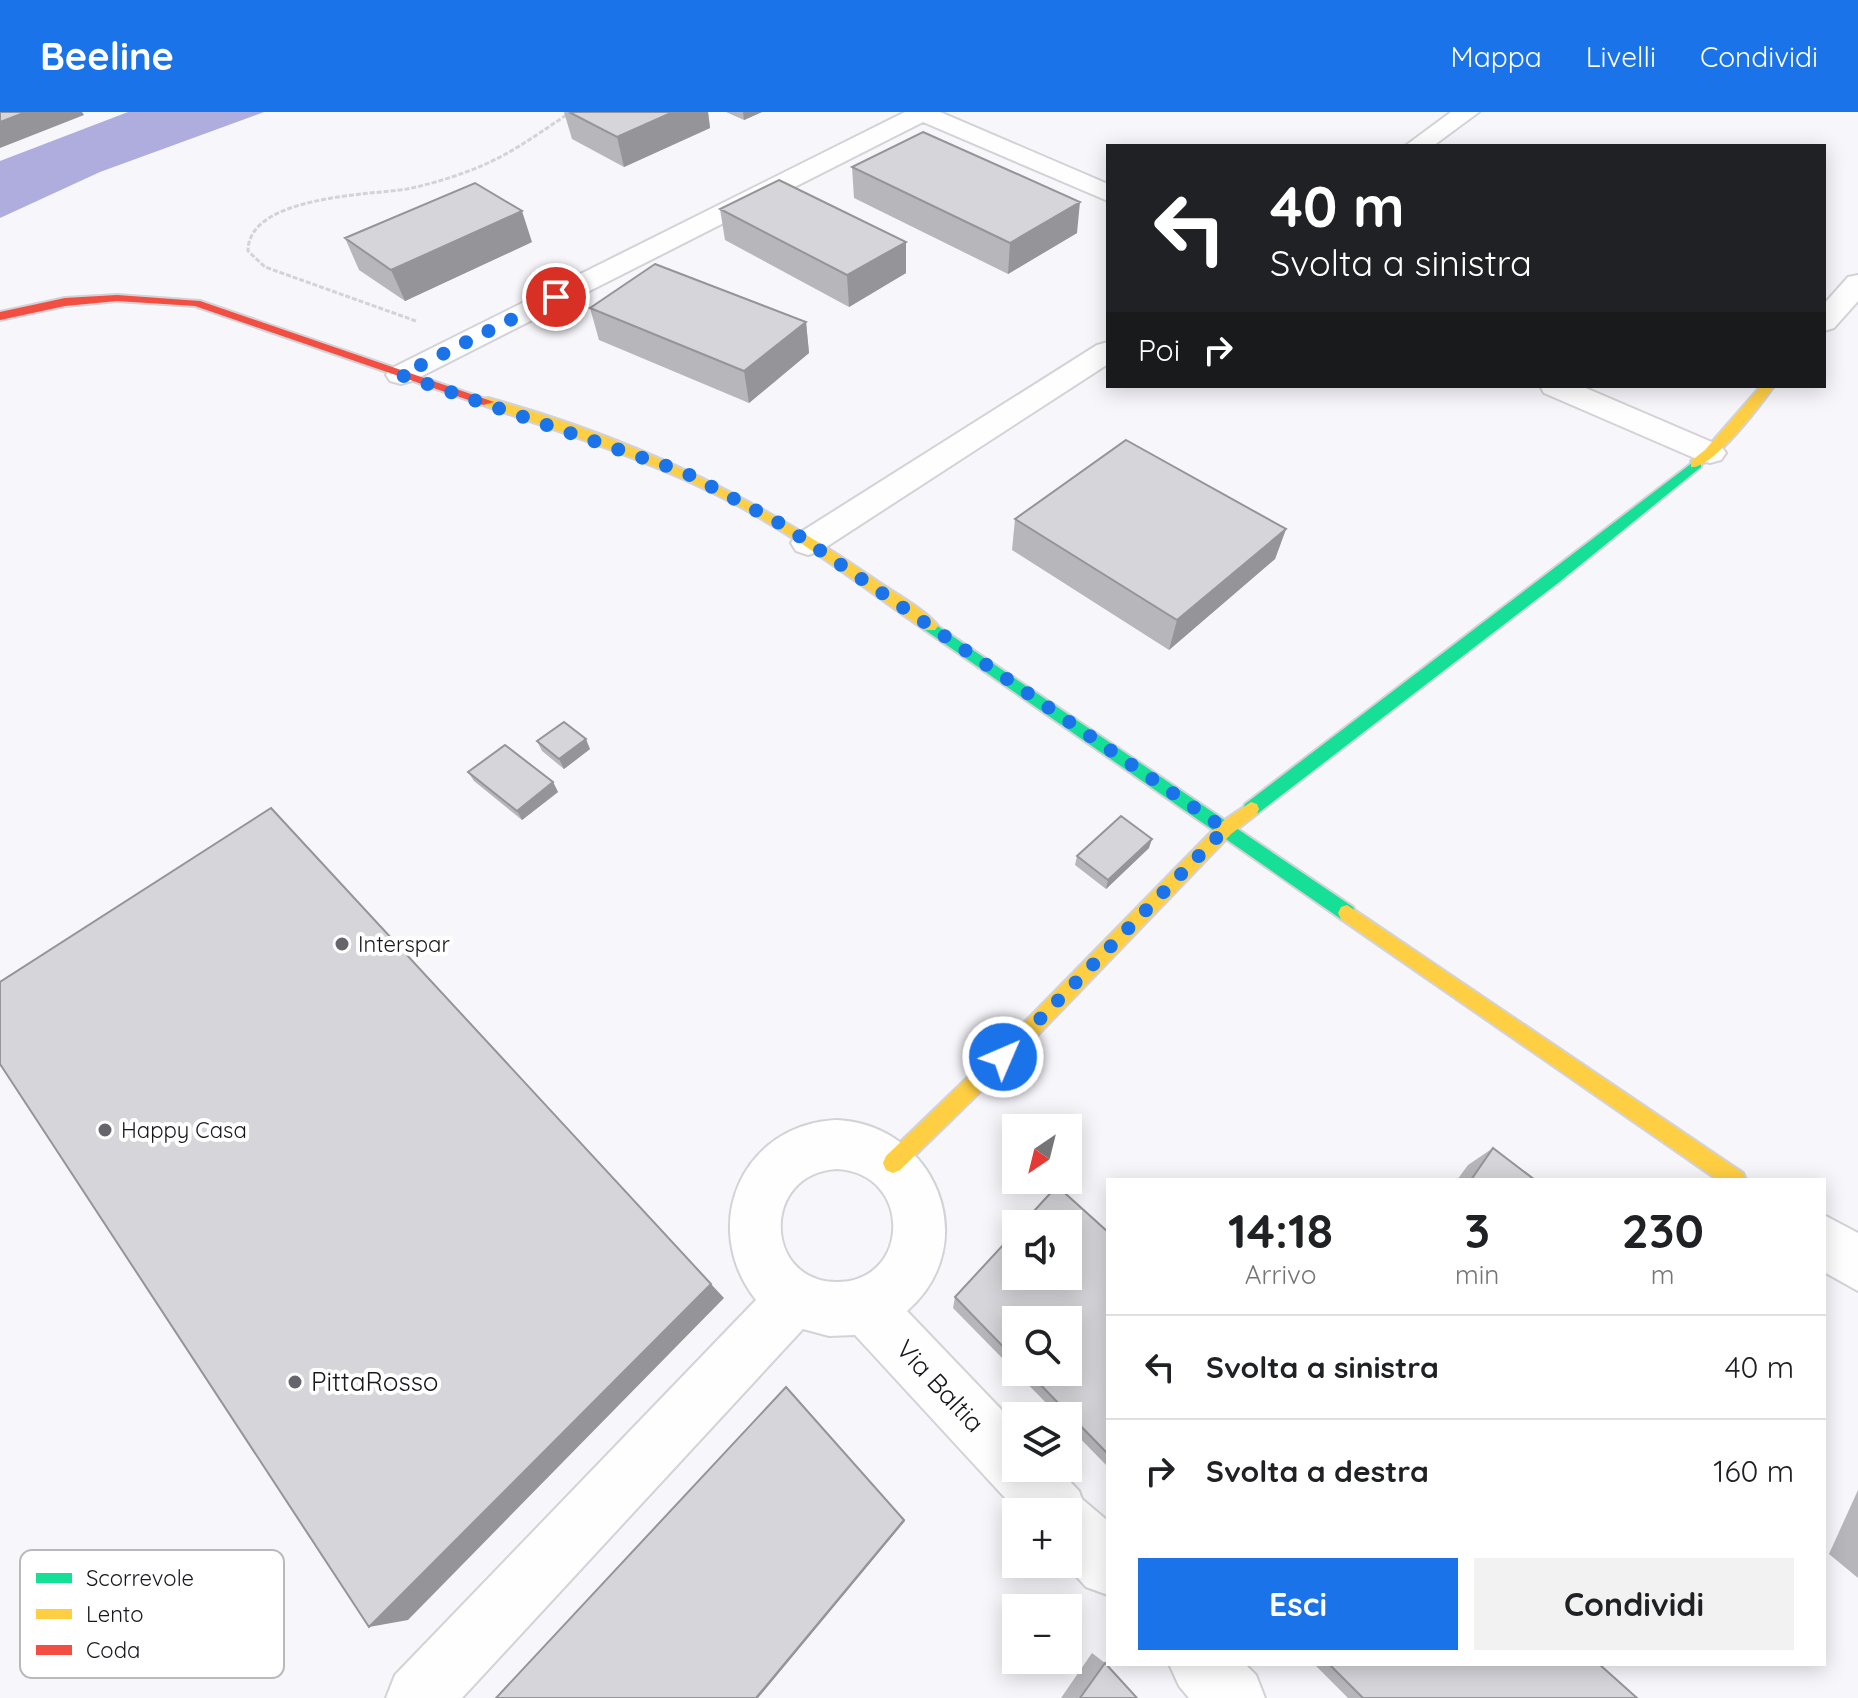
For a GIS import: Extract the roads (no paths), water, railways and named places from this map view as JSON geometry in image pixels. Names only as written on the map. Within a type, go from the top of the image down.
[{"type":"street","points":[[1420,144],[1467,112]]},
{"type":"street","points":[[401,375],[923,113],[1106,192]]},
{"type":"street","points":[[1826,320],[1858,283]]},
{"type":"street","points":[[0,316],[65,302],[117,298],[196,303],[684,472],[735,497],[808,543],[1733,1178]]},
{"type":"street","points":[[808,543],[1106,352]]},
{"type":"street","points":[[1560,388],[1710,453]]},
{"type":"street","points":[[893,1163],[1025,1035],[1225,829],[1553,579],[1710,453],[1766,388]]},
{"type":"street","points":[[850,1143],[873,1149],[893,1163],[910,1184],[919,1210],[918,1239],[909,1267],[890,1289],[864,1305],[840,1310],[815,1309],[793,1300],[774,1283],[761,1261],[755,1237],[757,1211],[766,1187],[792,1159],[825,1144],[850,1143]]},
{"type":"street","points":[[1826,1242],[1858,1264]]},
{"type":"street","points":[[418,1698],[793,1300]]},
{"type":"street","name":"Via Baltia","points":[[864,1305],[1002,1453]]},
{"type":"street","name":"Via Baltia","points":[[1029,1482],[1045,1498]]},
{"type":"street","points":[[1082,1538],[1106,1563]]},
{"type":"street","points":[[1203,1666],[1233,1698]]},
{"type":"water","points":[[128,112],[264,112],[100,172],[0,218],[0,161]]},
{"type":"place","name":"Interspar","points":[[342,944]]},
{"type":"place","name":"Happy Casa","points":[[105,1130]]},
{"type":"place","name":"PittaRosso","points":[[295,1382]]}]
